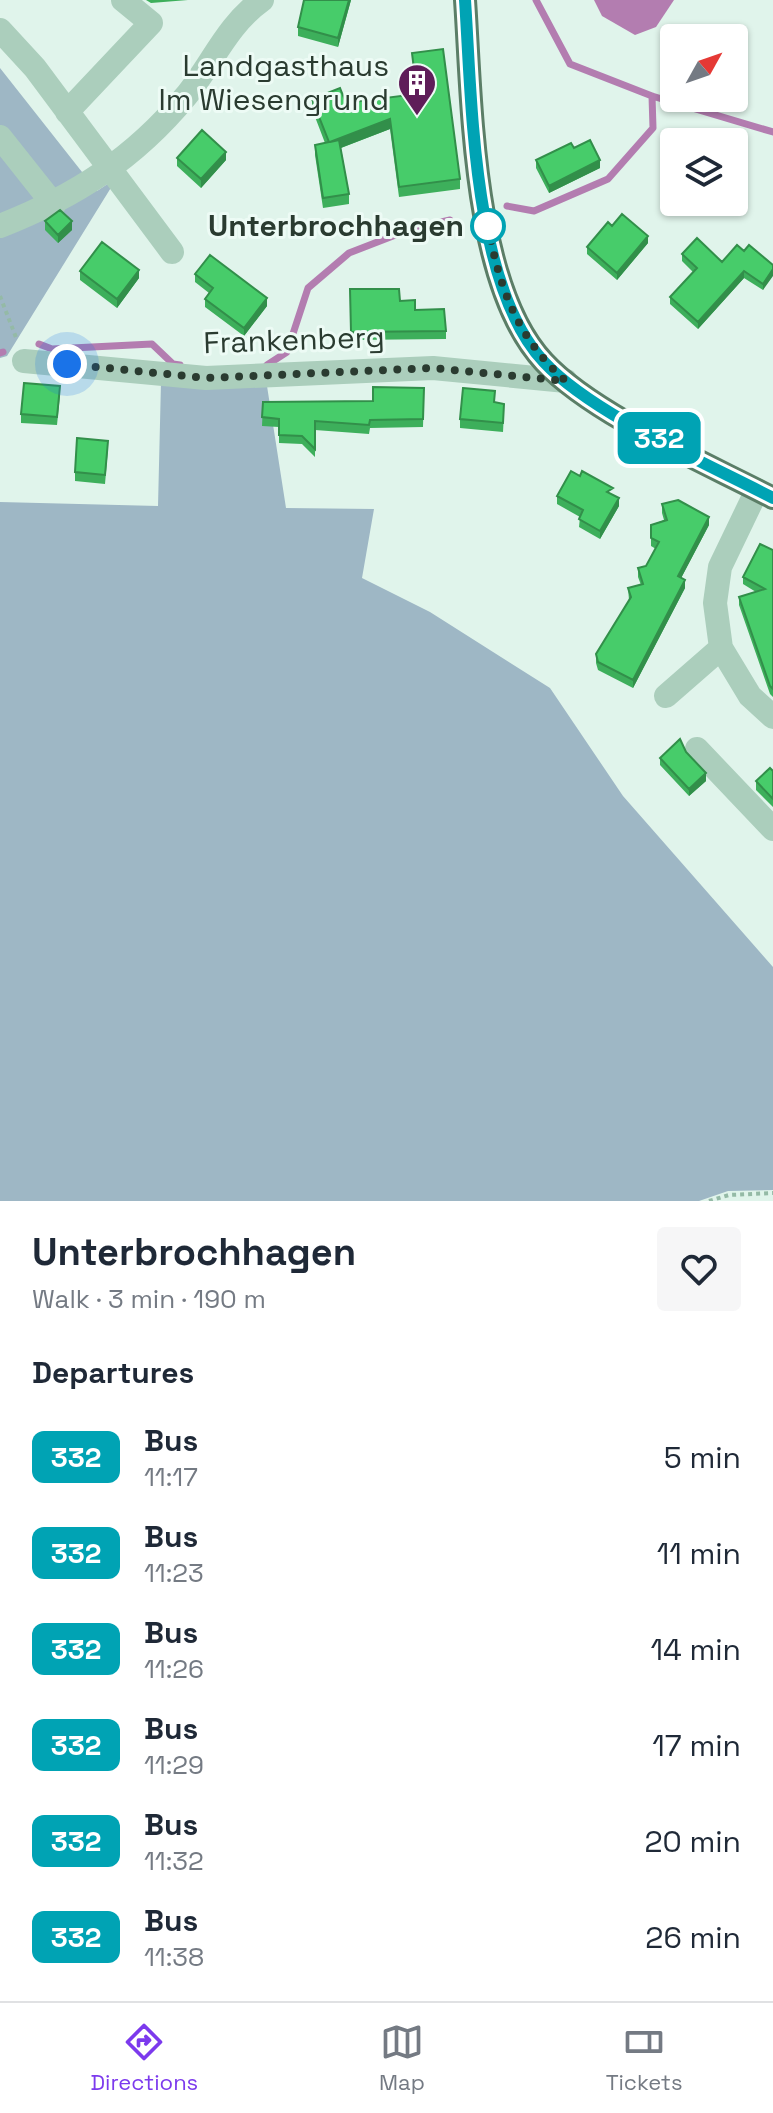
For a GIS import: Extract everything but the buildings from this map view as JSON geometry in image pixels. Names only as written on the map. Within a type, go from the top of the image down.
[{"type":"main road","points":[[465,0],[476,149],[500,284],[511,312],[543,361],[566,381],[612,413],[765,494]]},
{"type":"street","points":[[67,112],[151,23],[123,0]]},
{"type":"street","points":[[0,226],[54,205],[109,168],[175,108],[237,21],[262,0]]},
{"type":"street","points":[[0,30],[67,112],[172,252]]},
{"type":"street","points":[[0,137],[54,205]]},
{"type":"street","name":"Frankenberg","points":[[28,361],[206,378],[433,368],[566,381]]},
{"type":"street","points":[[765,494],[720,567],[715,603],[721,648],[750,696],[773,717]]},
{"type":"street","points":[[666,696],[721,648]]},
{"type":"street","points":[[697,749],[773,829]]},
{"type":"path","points":[[0,296],[20,349],[28,361]]},
{"type":"path","points":[[709,1201],[729,1195],[773,1193]]},
{"type":"shaded area","points":[[594,0],[674,0],[656,27],[635,35],[602,16]]},
{"type":"shaded area","points":[[0,68],[97,191],[109,183],[112,186],[7,356],[0,358]]},
{"type":"shaded area","points":[[161,382],[267,386],[286,508],[374,509],[362,578],[430,612],[550,688],[623,796],[773,967],[773,1190],[728,1191],[699,1201],[0,1201],[0,502],[158,506]]},
{"type":"waterway","points":[[536,0],[570,64],[652,96],[773,132]]},
{"type":"waterway","points":[[507,206],[534,211],[608,179],[653,128],[652,96]]},
{"type":"waterway","points":[[267,365],[287,352],[308,288],[349,253],[411,229],[450,220]]},
{"type":"waterway","points":[[39,344],[52,349],[152,344],[173,364],[180,365]]},
{"type":"bus line","name":"332","points":[[465,0],[476,149],[491,244],[500,284],[511,312],[543,361],[566,381],[612,413],[773,498]]},
{"type":"place","name":"Landgasthaus Im Wiesengrund","points":[[417,117]]},
{"type":"place","name":"Unterbrochhagen","points":[[488,226]]},
{"type":"route","points":[[67,364],[206,378],[312,376],[383,368],[433,368],[566,381],[543,361],[511,312],[500,284],[487,218],[488,226]]}]
